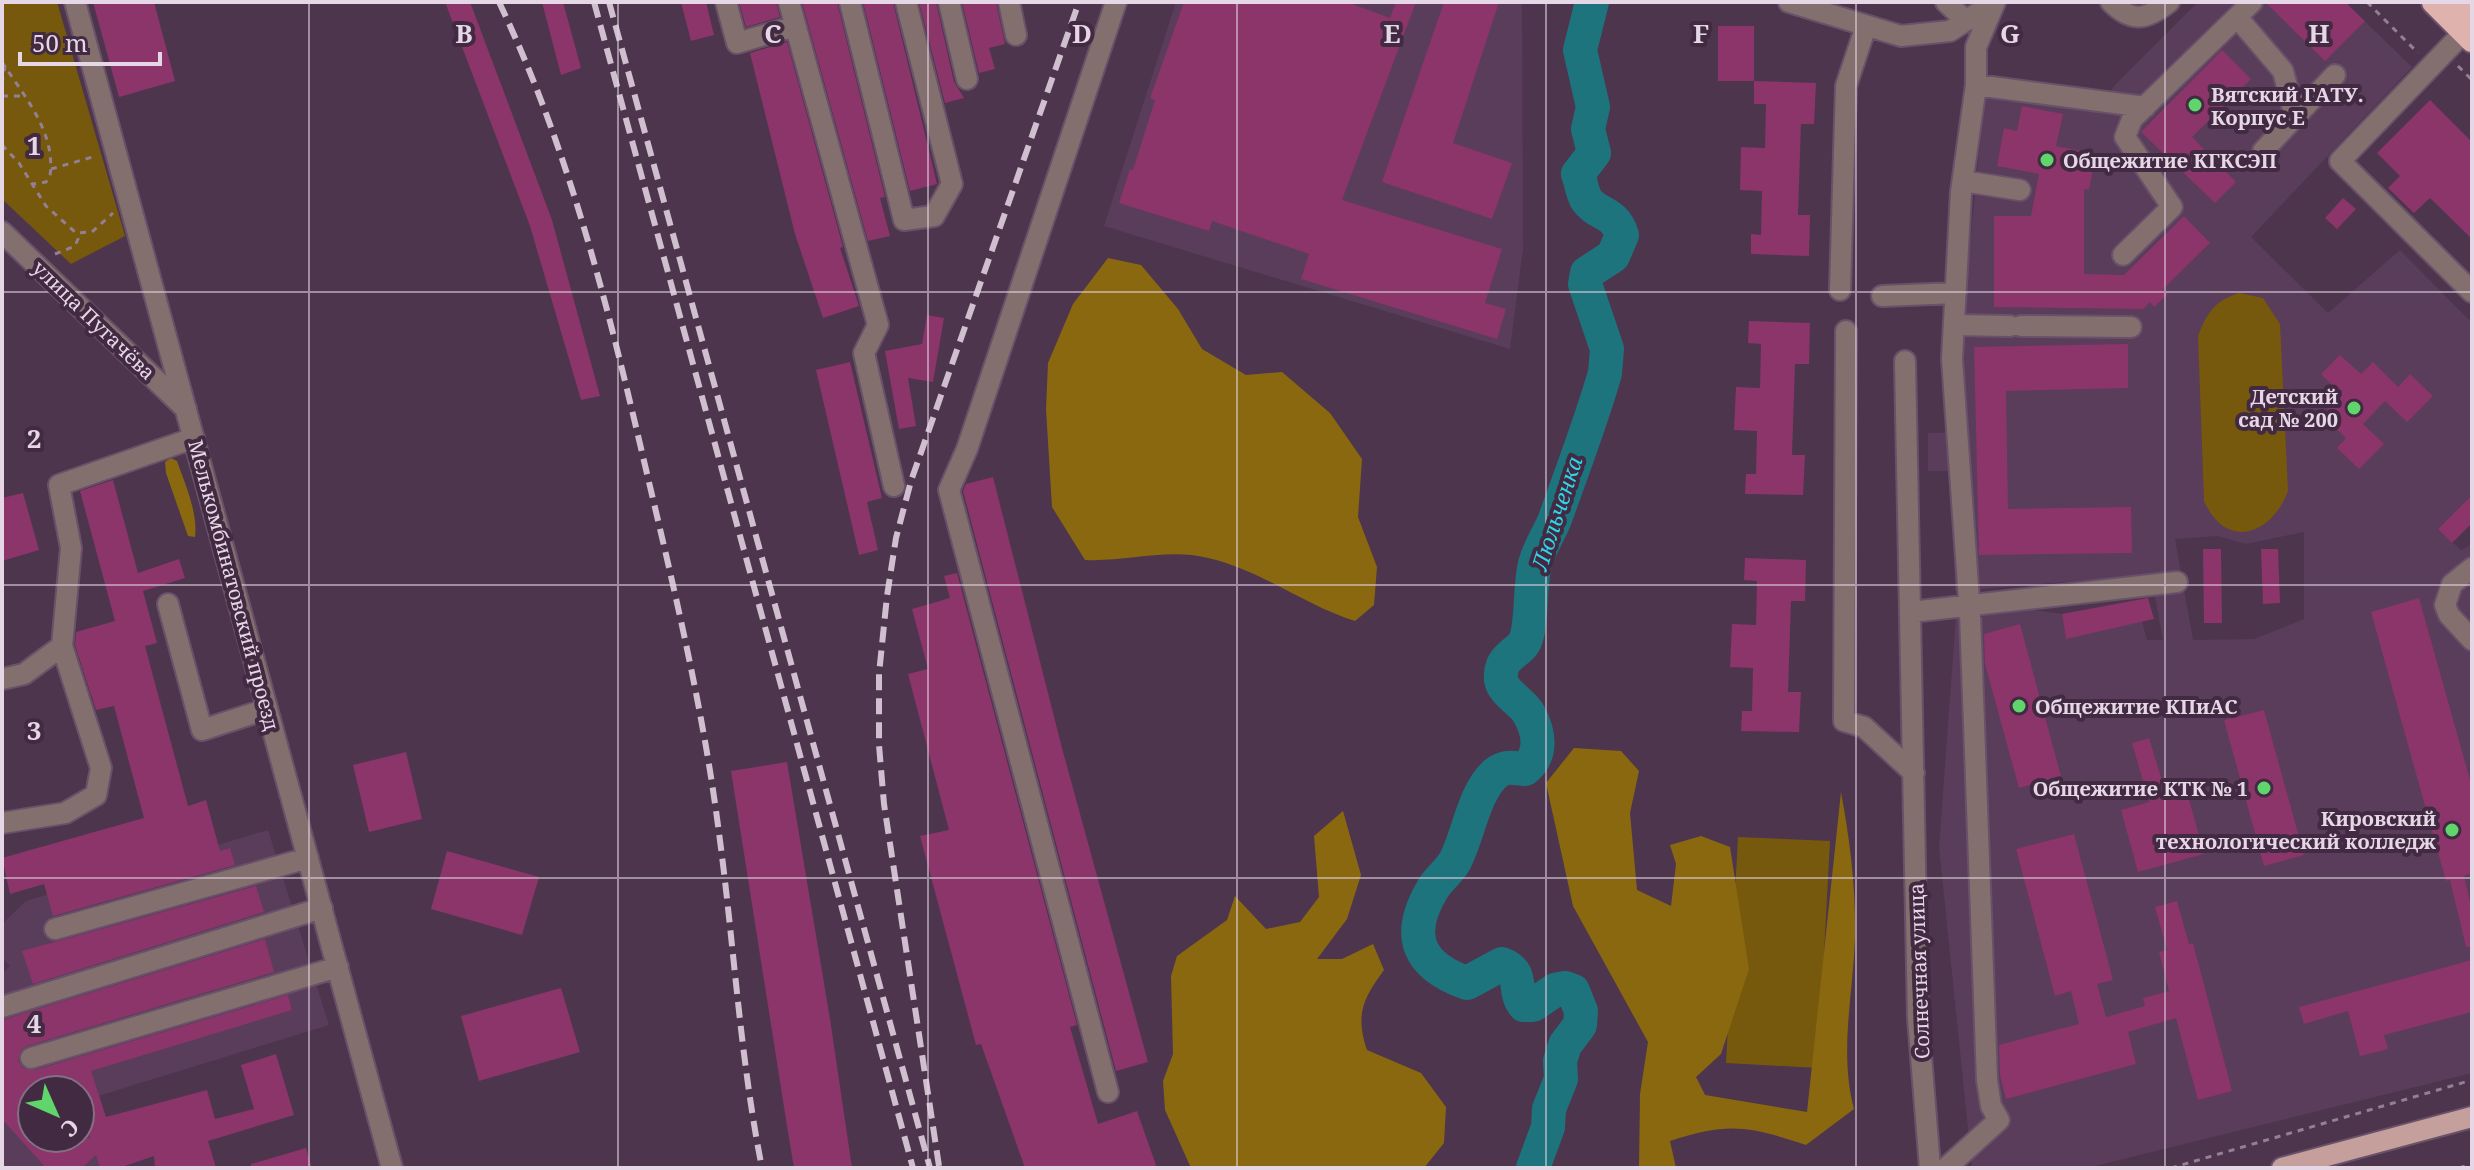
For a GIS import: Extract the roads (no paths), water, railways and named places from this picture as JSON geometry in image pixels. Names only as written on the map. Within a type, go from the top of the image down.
[{"type":"highway","points":[[2434,2],[2469,27]]},
{"type":"highway","points":[[2464,2],[2469,27]]},
{"type":"main road","points":[[2282,1168],[2472,1117]]},
{"type":"street","name":"Мелькомбинатовский проезд","points":[[75,2],[392,1168]]},
{"type":"street","points":[[726,2],[737,43],[795,26]]},
{"type":"street","points":[[789,2],[878,325],[864,353],[894,486]]},
{"type":"street","points":[[850,2],[904,220],[934,216],[952,184],[906,2]]},
{"type":"street","points":[[949,2],[967,79]]},
{"type":"street","points":[[1009,2],[1016,35]]},
{"type":"street","points":[[1108,1092],[949,490],[967,449],[1116,2]]},
{"type":"street","points":[[1946,2],[1966,21]]},
{"type":"street","points":[[1797,3],[1859,17],[1901,36],[1950,31],[1995,2]]},
{"type":"street","points":[[1946,1168],[1999,1120],[1991,1106],[1987,1080],[1969,606],[1952,359],[1963,181],[1976,85],[1976,47],[1995,2]]},
{"type":"street","points":[[2111,2],[2125,16],[2136,18],[2169,2]]},
{"type":"street","points":[[2123,255],[2172,207],[2125,137],[2132,119],[2252,2]]},
{"type":"street","points":[[1840,290],[1846,86],[1859,17]]},
{"type":"street","points":[[2237,17],[2283,71],[2295,117]]},
{"type":"street","points":[[2469,27],[2340,161],[2472,292]]},
{"type":"street","points":[[2263,151],[2335,75]]},
{"type":"street","points":[[1976,85],[2145,107]]},
{"type":"street","points":[[1963,181],[2020,190]]},
{"type":"street","name":"улица Пугачёва","points":[[2,232],[186,409]]},
{"type":"street","points":[[1882,296],[1956,293]]},
{"type":"street","points":[[1954,325],[2131,327]]},
{"type":"street","points":[[1846,331],[1844,721],[1864,727],[1914,773]]},
{"type":"street","name":"Солнечная улица","points":[[1905,361],[1918,1018],[1930,1168]]},
{"type":"street","points":[[2,823],[65,813],[96,795],[101,768],[62,646],[71,548],[59,485],[194,438]]},
{"type":"street","points":[[2472,568],[2452,584],[2445,605],[2449,615],[2472,640]]},
{"type":"street","points":[[1911,612],[2177,582]]},
{"type":"street","points":[[168,604],[202,730],[267,709]]},
{"type":"street","points":[[2,679],[24,674],[62,646]]},
{"type":"street","points":[[55,929],[308,858]]},
{"type":"street","points":[[2,1007],[322,908]]},
{"type":"street","points":[[31,1058],[338,967]]},
{"type":"waterway","name":"Люльченка","points":[[1533,1168],[1548,1127],[1549,1109],[1561,1079],[1560,1061],[1565,1045],[1580,1025],[1581,1011],[1573,991],[1565,988],[1555,990],[1533,1005],[1524,1005],[1516,977],[1509,968],[1502,964],[1467,983],[1437,968],[1427,958],[1418,935],[1424,907],[1434,886],[1455,861],[1488,781],[1503,769],[1525,769],[1537,751],[1533,722],[1525,708],[1504,688],[1501,674],[1505,661],[1522,646],[1527,636],[1535,564],[1555,519],[1605,373],[1607,349],[1585,284],[1587,273],[1613,256],[1622,235],[1615,221],[1586,199],[1578,174],[1594,153],[1588,129],[1593,107],[1580,50],[1592,2]]},
{"type":"railway","points":[[499,2],[546,114],[584,227],[616,343],[676,600],[712,786],[748,1085],[762,1168]]},
{"type":"railway","points":[[594,2],[913,1168]]},
{"type":"railway","points":[[609,2],[930,1168]]},
{"type":"railway","points":[[939,1166],[884,804],[879,745],[879,674],[887,596],[896,538],[911,481],[1079,2]]},
{"type":"place","name":"Вятский ГАТУ. Корпус Е","points":[[2195,105]]},
{"type":"place","name":"Общежитие КГКСЭП","points":[[2047,160]]},
{"type":"place","name":"Детский сад № 200","points":[[2354,408]]},
{"type":"place","name":"Общежитие КПиАС","points":[[2019,706]]},
{"type":"place","name":"Общежитие КТК № 1","points":[[2264,788]]},
{"type":"place","name":"Кировский технологический колледж","points":[[2452,830]]}]
